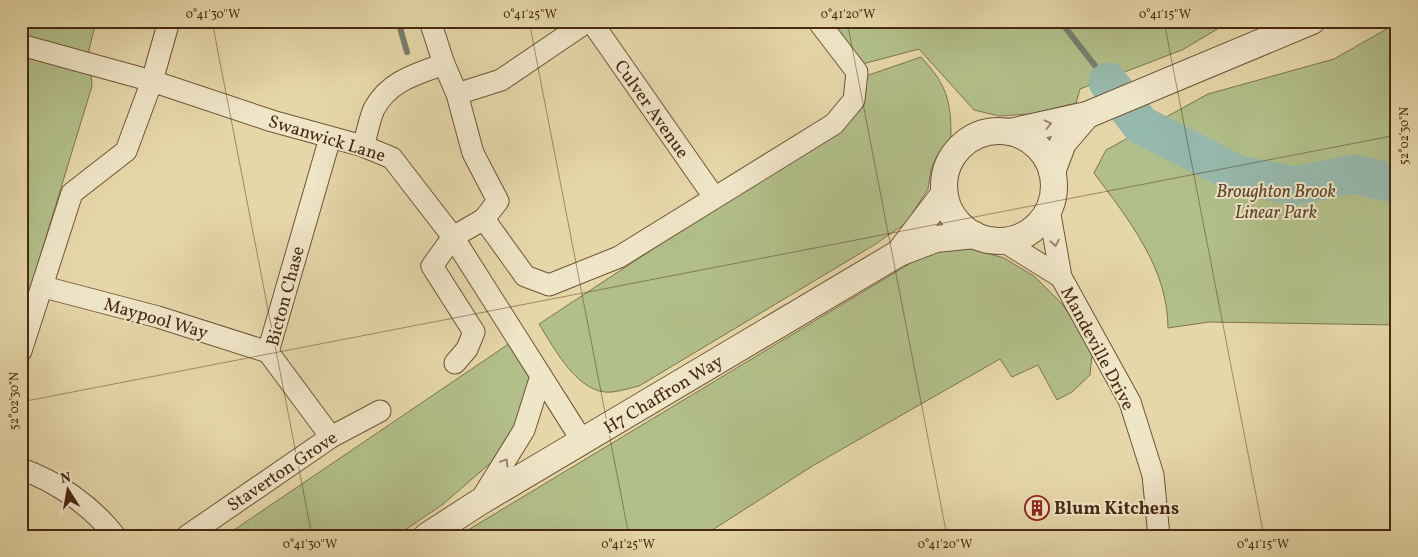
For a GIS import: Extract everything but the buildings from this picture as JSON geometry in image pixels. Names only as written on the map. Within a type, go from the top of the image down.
[{"type":"street","points":[[21,351],[44,286],[72,193],[126,151],[152,81],[169,21]]},
{"type":"street","points":[[430,21],[444,64],[457,94],[473,153],[498,201],[484,219],[453,237],[432,266],[474,332],[467,349],[455,363]]},
{"type":"street","points":[[457,94],[501,80],[589,21]]},
{"type":"street","name":"Culver Avenue","points":[[589,21],[714,196]]},
{"type":"street","points":[[484,219],[525,276],[549,285],[619,257],[714,196],[834,124],[854,100],[857,72],[818,21]]},
{"type":"street","points":[[1177,79],[1283,21]]},
{"type":"street","points":[[1010,132],[1087,115],[1312,21]]},
{"type":"street","name":"Swanwick Lane","points":[[21,45],[152,81],[330,138],[364,146],[392,158],[453,237],[583,442]]},
{"type":"street","points":[[364,146],[374,110],[386,92],[406,77],[444,64]]},
{"type":"street","points":[[1052,172],[1063,143],[1087,115]]},
{"type":"street","points":[[995,130],[1010,132],[1024,137],[1037,146],[1046,158],[1052,172],[1054,191],[1049,209],[1041,221],[1030,231],[1002,241],[975,235],[964,228],[955,218],[944,194],[944,179],[948,164],[966,141],[980,134],[995,130]]},
{"type":"street","name":"Bicton Chase","points":[[330,138],[268,352],[331,437]]},
{"type":"street","name":"H7 Chaffron Way","points":[[899,253],[944,194]]},
{"type":"street","name":"Mandeville Drive","points":[[1049,209],[1062,277],[1130,402],[1153,474],[1159,536]]},
{"type":"street","name":"H7 Chaffron Way","points":[[427,536],[478,503],[899,253],[936,239],[975,235]]},
{"type":"street","name":"Mandeville Drive","points":[[1002,241],[1062,277]]},
{"type":"street","name":"Maypool Way","points":[[44,286],[158,317],[268,352]]},
{"type":"street","points":[[478,503],[524,430],[541,376]]},
{"type":"street","name":"Staverton Grove","points":[[187,536],[331,437],[380,411]]},
{"type":"street","points":[[21,469],[46,477],[84,506],[115,536]]},
{"type":"green space","points":[[21,21],[96,21],[89,50],[92,86],[21,319]]},
{"type":"green space","points":[[817,21],[1231,21],[1182,50],[1080,89],[1076,103],[1030,114],[999,116],[974,110],[919,49],[855,66]]},
{"type":"green space","name":"Broughton Brook Linear Park","points":[[1397,23],[1397,325],[1209,322],[1168,328],[1166,306],[1154,265],[1132,226],[1094,173],[1106,150],[1208,94],[1334,59]]},
{"type":"green space","points":[[921,57],[937,76],[946,94],[950,113],[951,138],[936,158],[931,170],[928,189],[906,223],[874,245],[639,386],[612,392],[600,391],[578,379],[560,357],[539,324],[843,124],[855,113],[862,103],[866,92],[866,76]]},
{"type":"green space","points":[[966,247],[1004,258],[1034,276],[1062,304],[1082,333],[1092,354],[1090,375],[1072,392],[1057,400],[1038,365],[1012,377],[1000,359],[814,465],[703,536],[458,536],[924,255]]},
{"type":"green space","points":[[510,343],[530,376],[518,420],[494,460],[442,505],[396,536],[225,536]]},
{"type":"waterway","points":[[398,21],[407,52]]},
{"type":"waterway","points":[[1060,21],[1108,82]]},
{"type":"waterway","points":[[1108,82],[1141,125],[1239,175],[1294,186],[1354,174],[1397,184]]},
{"type":"place","name":"Blum Kitchens","points":[[1037,508]]}]
